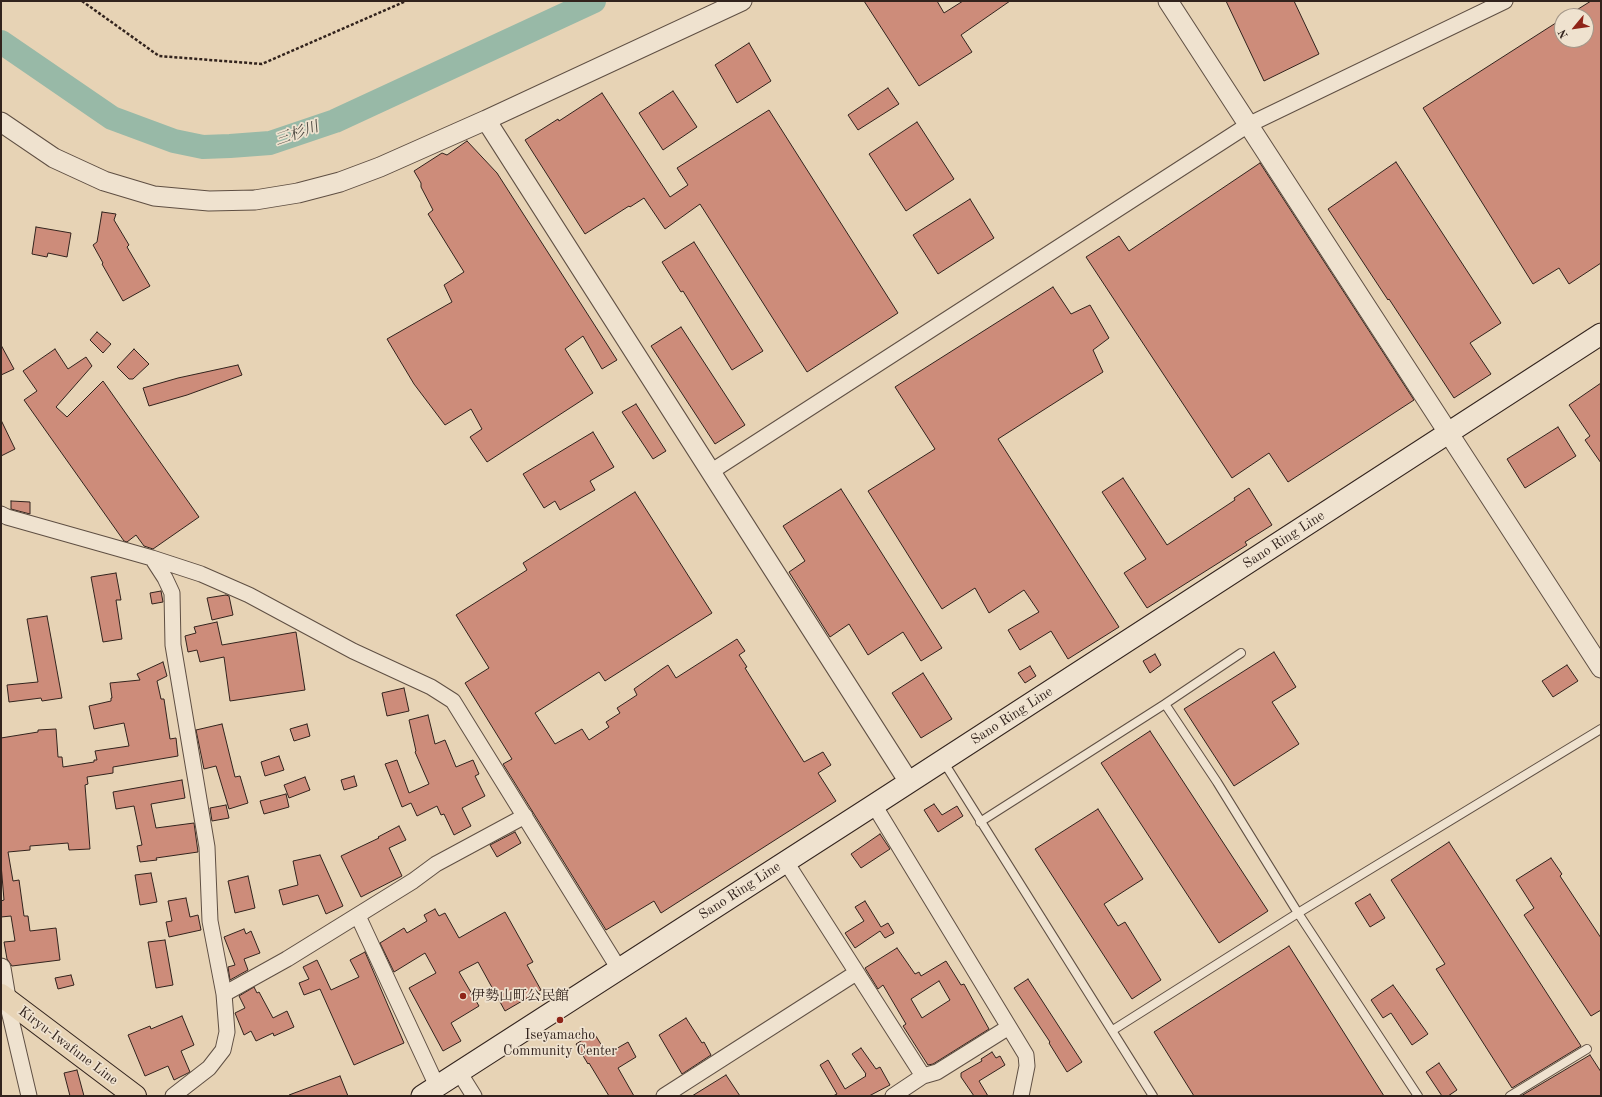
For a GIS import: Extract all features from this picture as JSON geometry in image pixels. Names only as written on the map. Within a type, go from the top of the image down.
[{"type":"main road","name":"Sano Ring Line","points":[[430,1091],[1601,334]]},
{"type":"main road","name":"Kiryu-Iwafune Line","points":[[3,997],[135,1096]]},
{"type":"street","points":[[1,122],[54,158],[104,181],[154,196],[209,201],[255,200],[298,193],[340,182],[380,167],[486,120],[742,1]]},
{"type":"street","points":[[1168,1],[1601,668]]},
{"type":"street","points":[[712,471],[1248,125],[1505,1]]},
{"type":"street","points":[[486,120],[910,782]]},
{"type":"street","points":[[1,514],[7,517],[152,558],[201,574],[249,595],[353,651],[443,694],[453,701],[619,969]]},
{"type":"street","points":[[152,558],[166,578],[172,593],[172,645],[207,847],[210,921],[224,994],[227,1032],[223,1050],[209,1068],[174,1096]]},
{"type":"street","points":[[874,805],[1026,1055],[1027,1066],[1021,1096]]},
{"type":"street","points":[[224,994],[287,959],[358,916],[413,881],[436,864],[525,816]]},
{"type":"street","points":[[786,862],[922,1076]]},
{"type":"street","points":[[358,916],[430,1091]]},
{"type":"street","points":[[1,968],[3,997],[29,1096]]},
{"type":"street","points":[[664,1096],[856,973]]},
{"type":"street","points":[[893,1096],[922,1076],[937,1072],[1009,1027]]},
{"type":"street","points":[[459,1072],[474,1096]]},
{"type":"lane","points":[[980,822],[1165,704],[1241,653]]},
{"type":"lane","points":[[1165,704],[1217,782],[1298,913],[1418,1096]]},
{"type":"lane","points":[[1113,1030],[1298,913],[1601,729]]},
{"type":"lane","points":[[943,760],[980,822],[1113,1030],[1153,1096]]},
{"type":"lane","points":[[1510,1096],[1587,1049]]},
{"type":"path","points":[[82,1],[159,56],[262,64],[406,1]]},
{"type":"building","points":[[864,1],[937,1],[944,13],[963,1],[1010,1],[961,35],[972,52],[919,86]]},
{"type":"building","points":[[1226,1],[1294,1],[1319,54],[1264,81]]},
{"type":"building","points":[[1591,1],[1601,1],[1601,263],[1569,284],[1559,268],[1533,284],[1423,108],[1554,24],[1554,48],[1594,48],[1594,8],[1580,8]]},
{"type":"building","points":[[749,43],[771,81],[737,103],[715,65]]},
{"type":"building","points":[[888,88],[899,104],[858,130],[848,115]]},
{"type":"building","points":[[673,91],[697,127],[663,150],[639,113]]},
{"type":"building","points":[[602,93],[670,197],[688,185],[677,168],[769,110],[898,313],[807,372],[700,204],[665,229],[644,198],[585,234],[525,140],[558,119],[559,121]]},
{"type":"building","points":[[917,122],[954,179],[906,211],[869,154]]},
{"type":"building","points":[[467,141],[497,173],[617,360],[602,369],[583,336],[565,349],[593,393],[487,462],[470,437],[482,429],[471,409],[445,425],[414,384],[387,339],[452,302],[444,285],[464,272],[428,214],[433,210],[414,171],[442,153],[447,155]]},
{"type":"building","points":[[1396,162],[1501,323],[1470,343],[1491,374],[1454,398],[1328,209]]},
{"type":"building","points":[[1260,163],[1414,400],[1288,482],[1269,453],[1232,478],[1086,257],[1119,236],[1129,251]]},
{"type":"building","points":[[970,199],[994,238],[938,274],[913,235]]},
{"type":"building","points":[[102,212],[116,214],[114,220],[129,245],[127,247],[150,286],[123,301],[93,245],[97,242]]},
{"type":"building","points":[[36,227],[71,233],[67,257],[48,253],[47,257],[32,254]]},
{"type":"building","points":[[694,242],[763,351],[732,370],[683,291],[681,292],[662,262]]},
{"type":"building","points":[[1053,287],[1071,314],[1090,305],[1109,338],[1093,350],[1103,372],[998,439],[1119,627],[1068,659],[1051,631],[1020,650],[1008,630],[1039,612],[1024,590],[989,613],[975,588],[942,609],[868,491],[935,449],[895,387]]},
{"type":"building","points":[[681,327],[745,425],[715,444],[651,346]]},
{"type":"building","points":[[97,332],[111,344],[103,353],[90,340]]},
{"type":"building","points":[[1,345],[14,369],[1,375]]},
{"type":"building","points":[[55,349],[68,369],[86,357],[92,366],[56,407],[67,417],[103,381],[199,517],[153,549],[144,546],[136,535],[127,542],[124,541],[24,400],[37,391],[23,371]]},
{"type":"building","points":[[134,349],[149,364],[133,379],[129,379],[117,367]]},
{"type":"building","points":[[238,365],[242,375],[187,395],[149,406],[143,388],[178,378]]},
{"type":"building","points":[[1601,383],[1601,463],[1585,440],[1590,436],[1569,405]]},
{"type":"building","points":[[636,404],[666,451],[653,459],[622,412]]},
{"type":"building","points":[[1,420],[15,449],[1,456]]},
{"type":"building","points":[[1558,427],[1576,456],[1525,488],[1507,459]]},
{"type":"building","points":[[593,432],[614,467],[590,481],[595,490],[560,510],[555,501],[544,508],[523,474]]},
{"type":"building","points":[[1123,478],[1167,545],[1235,500],[1234,498],[1249,488],[1272,525],[1245,542],[1247,545],[1147,608],[1124,573],[1146,559],[1102,492]]},
{"type":"building","points":[[841,489],[942,648],[921,661],[903,632],[868,655],[849,624],[830,637],[789,572],[805,561],[783,526]]},
{"type":"building","points":[[635,492],[712,613],[605,681],[599,672],[535,713],[555,744],[582,729],[589,740],[609,727],[606,722],[620,713],[617,708],[637,695],[634,689],[662,669],[668,665],[676,678],[737,639],[745,651],[739,655],[747,667],[745,668],[804,762],[823,752],[831,765],[818,773],[836,801],[661,913],[654,901],[606,930],[503,764],[512,759],[465,683],[489,668],[456,615],[527,570],[523,563]]},
{"type":"building","points":[[11,501],[30,502],[30,514],[11,509]]},
{"type":"building","points":[[116,573],[121,600],[116,600],[122,639],[103,642],[91,577]]},
{"type":"building","points":[[161,591],[163,602],[152,604],[150,593]]},
{"type":"building","points":[[226,595],[229,596],[233,615],[212,620],[207,598]]},
{"type":"building","points":[[47,616],[62,698],[42,701],[41,698],[9,702],[7,685],[38,682],[27,619]]},
{"type":"building","points":[[217,622],[222,645],[296,632],[305,690],[230,701],[224,657],[200,662],[197,650],[188,652],[185,636],[196,633],[194,627]]},
{"type":"building","points":[[1274,652],[1296,687],[1272,702],[1299,744],[1234,786],[1184,709]]},
{"type":"building","points":[[1155,654],[1161,665],[1150,673],[1143,661]]},
{"type":"building","points":[[163,662],[167,676],[157,681],[161,699],[164,699],[170,739],[176,738],[178,756],[113,767],[113,773],[87,777],[88,784],[85,785],[90,849],[69,850],[68,843],[30,846],[30,850],[8,852],[13,881],[19,880],[24,916],[28,916],[30,931],[56,928],[60,960],[12,966],[7,959],[4,942],[15,941],[11,916],[1,917],[1,901],[4,900],[1,864],[1,738],[38,732],[38,730],[56,729],[58,757],[62,757],[63,767],[94,762],[94,760],[97,760],[95,751],[129,746],[124,723],[94,729],[89,706],[111,701],[110,683],[140,680],[137,674]]},
{"type":"building","points":[[1567,665],[1578,681],[1553,697],[1542,681]]},
{"type":"building","points":[[1030,666],[1036,676],[1025,683],[1018,673]]},
{"type":"building","points":[[923,673],[952,719],[921,738],[892,693]]},
{"type":"building","points":[[404,688],[409,711],[387,716],[382,693]]},
{"type":"building","points":[[428,715],[435,744],[445,740],[456,767],[473,760],[479,774],[475,776],[485,796],[462,808],[471,826],[454,835],[444,814],[441,815],[437,806],[417,816],[411,803],[402,807],[385,764],[397,760],[409,793],[429,784],[415,752],[409,720]]},
{"type":"building","points":[[222,724],[235,777],[240,776],[248,803],[229,809],[216,766],[204,769],[196,730]]},
{"type":"building","points":[[307,724],[310,736],[294,741],[290,729]]},
{"type":"building","points":[[1150,731],[1268,911],[1219,943],[1101,763]]},
{"type":"building","points":[[279,756],[284,770],[265,776],[261,762]]},
{"type":"building","points":[[354,776],[357,786],[344,790],[341,780]]},
{"type":"building","points":[[305,777],[310,790],[289,798],[284,785]]},
{"type":"building","points":[[182,780],[185,798],[151,804],[156,828],[194,823],[198,852],[156,858],[157,860],[140,862],[137,846],[142,845],[134,806],[116,809],[113,792]]},
{"type":"building","points":[[286,794],[289,807],[264,814],[260,801]]},
{"type":"building","points":[[934,804],[942,815],[957,806],[963,816],[938,832],[924,810]]},
{"type":"building","points":[[226,805],[229,818],[212,821],[210,808]]},
{"type":"building","points":[[1098,809],[1143,879],[1104,904],[1118,926],[1125,922],[1161,980],[1132,999],[1035,849]]},
{"type":"building","points":[[399,826],[406,840],[389,848],[402,876],[361,897],[341,856],[379,838],[378,837]]},
{"type":"building","points":[[515,832],[521,843],[497,857],[490,845]]},
{"type":"building","points":[[880,834],[890,849],[861,868],[851,854]]},
{"type":"building","points":[[1449,842],[1581,1046],[1512,1088],[1436,969],[1445,964],[1391,880]]},
{"type":"building","points":[[320,855],[343,906],[326,914],[318,895],[283,905],[279,890],[298,885],[293,861]]},
{"type":"building","points":[[1551,858],[1562,874],[1560,876],[1601,938],[1601,1010],[1591,1016],[1524,915],[1534,908],[1516,880]]},
{"type":"building","points":[[151,873],[157,902],[140,905],[135,875]]},
{"type":"building","points":[[248,876],[255,908],[235,913],[228,881]]},
{"type":"building","points":[[1370,894],[1385,918],[1370,927],[1355,903]]},
{"type":"building","points":[[186,898],[190,917],[198,915],[201,930],[169,937],[166,922],[172,921],[168,901]]},
{"type":"building","points":[[865,901],[881,927],[888,923],[894,933],[885,938],[880,931],[855,948],[845,933],[864,921],[855,907]]},
{"type":"building","points":[[435,909],[439,916],[445,913],[459,938],[505,912],[533,962],[527,965],[541,990],[505,1011],[478,962],[459,972],[479,1006],[451,1023],[461,1041],[443,1051],[409,988],[436,973],[425,953],[394,972],[380,943],[404,928],[407,933],[427,921],[424,915]]},
{"type":"building","points":[[244,929],[246,934],[251,931],[260,953],[244,959],[248,970],[230,980],[228,967],[235,965],[224,937]]},
{"type":"building","points":[[165,940],[173,985],[156,988],[148,942]]},
{"type":"building","points":[[1289,946],[1384,1096],[1194,1096],[1154,1032]]},
{"type":"building","points":[[897,948],[915,974],[919,972],[921,976],[946,961],[961,985],[964,984],[989,1029],[933,1064],[928,1065],[903,1026],[906,1024],[883,985],[878,989],[865,968]],"holes":[[[939,981],[950,1000],[922,1018],[911,999]]]},
{"type":"building","points":[[365,952],[404,1043],[354,1065],[320,989],[304,995],[299,983],[309,979],[303,967],[317,960],[331,990],[359,977],[350,960]]},
{"type":"building","points":[[71,975],[74,985],[58,989],[55,978]]},
{"type":"building","points":[[1028,979],[1082,1062],[1067,1072],[1049,1043],[1050,1042],[1014,988]]},
{"type":"building","points":[[1393,985],[1428,1034],[1412,1045],[1391,1013],[1383,1018],[1371,1000]]},
{"type":"building","points":[[254,987],[257,993],[259,992],[273,1018],[287,1011],[294,1027],[274,1036],[273,1033],[256,1041],[251,1031],[244,1035],[235,1013],[245,1008],[239,996]]},
{"type":"building","points":[[182,1016],[194,1045],[181,1051],[190,1072],[174,1080],[168,1066],[145,1076],[128,1035],[150,1026],[151,1029]]},
{"type":"building","points":[[686,1018],[702,1043],[704,1042],[711,1055],[682,1074],[659,1035]]},
{"type":"building","points":[[594,1033],[607,1054],[628,1042],[636,1057],[618,1068],[634,1096],[609,1096],[589,1063],[588,1064],[576,1044]]},
{"type":"building","points":[[861,1048],[876,1069],[880,1067],[890,1085],[869,1096],[833,1096],[837,1094],[820,1065],[828,1060],[845,1089],[866,1076],[852,1054]]},
{"type":"building","points":[[992,1052],[996,1058],[1000,1056],[1005,1065],[979,1081],[988,1096],[974,1096],[961,1077],[961,1073],[982,1061],[981,1059]]},
{"type":"building","points":[[1590,1055],[1601,1072],[1601,1096],[1521,1096]]},
{"type":"building","points":[[1439,1063],[1457,1090],[1448,1096],[1442,1096],[1426,1072]]},
{"type":"building","points":[[77,1070],[84,1096],[70,1096],[64,1073]]},
{"type":"building","points":[[726,1075],[740,1096],[692,1096]]},
{"type":"building","points":[[340,1076],[348,1096],[289,1095]]},
{"type":"waterway","name":"三杉川","points":[[1,42],[112,118],[174,141],[203,147],[230,146],[270,143],[335,121],[594,1]]},
{"type":"place","name":"伊勢山町公民館","points":[[463,996]]},
{"type":"place","name":"Iseyamacho Community Center","points":[[560,1020]]}]
